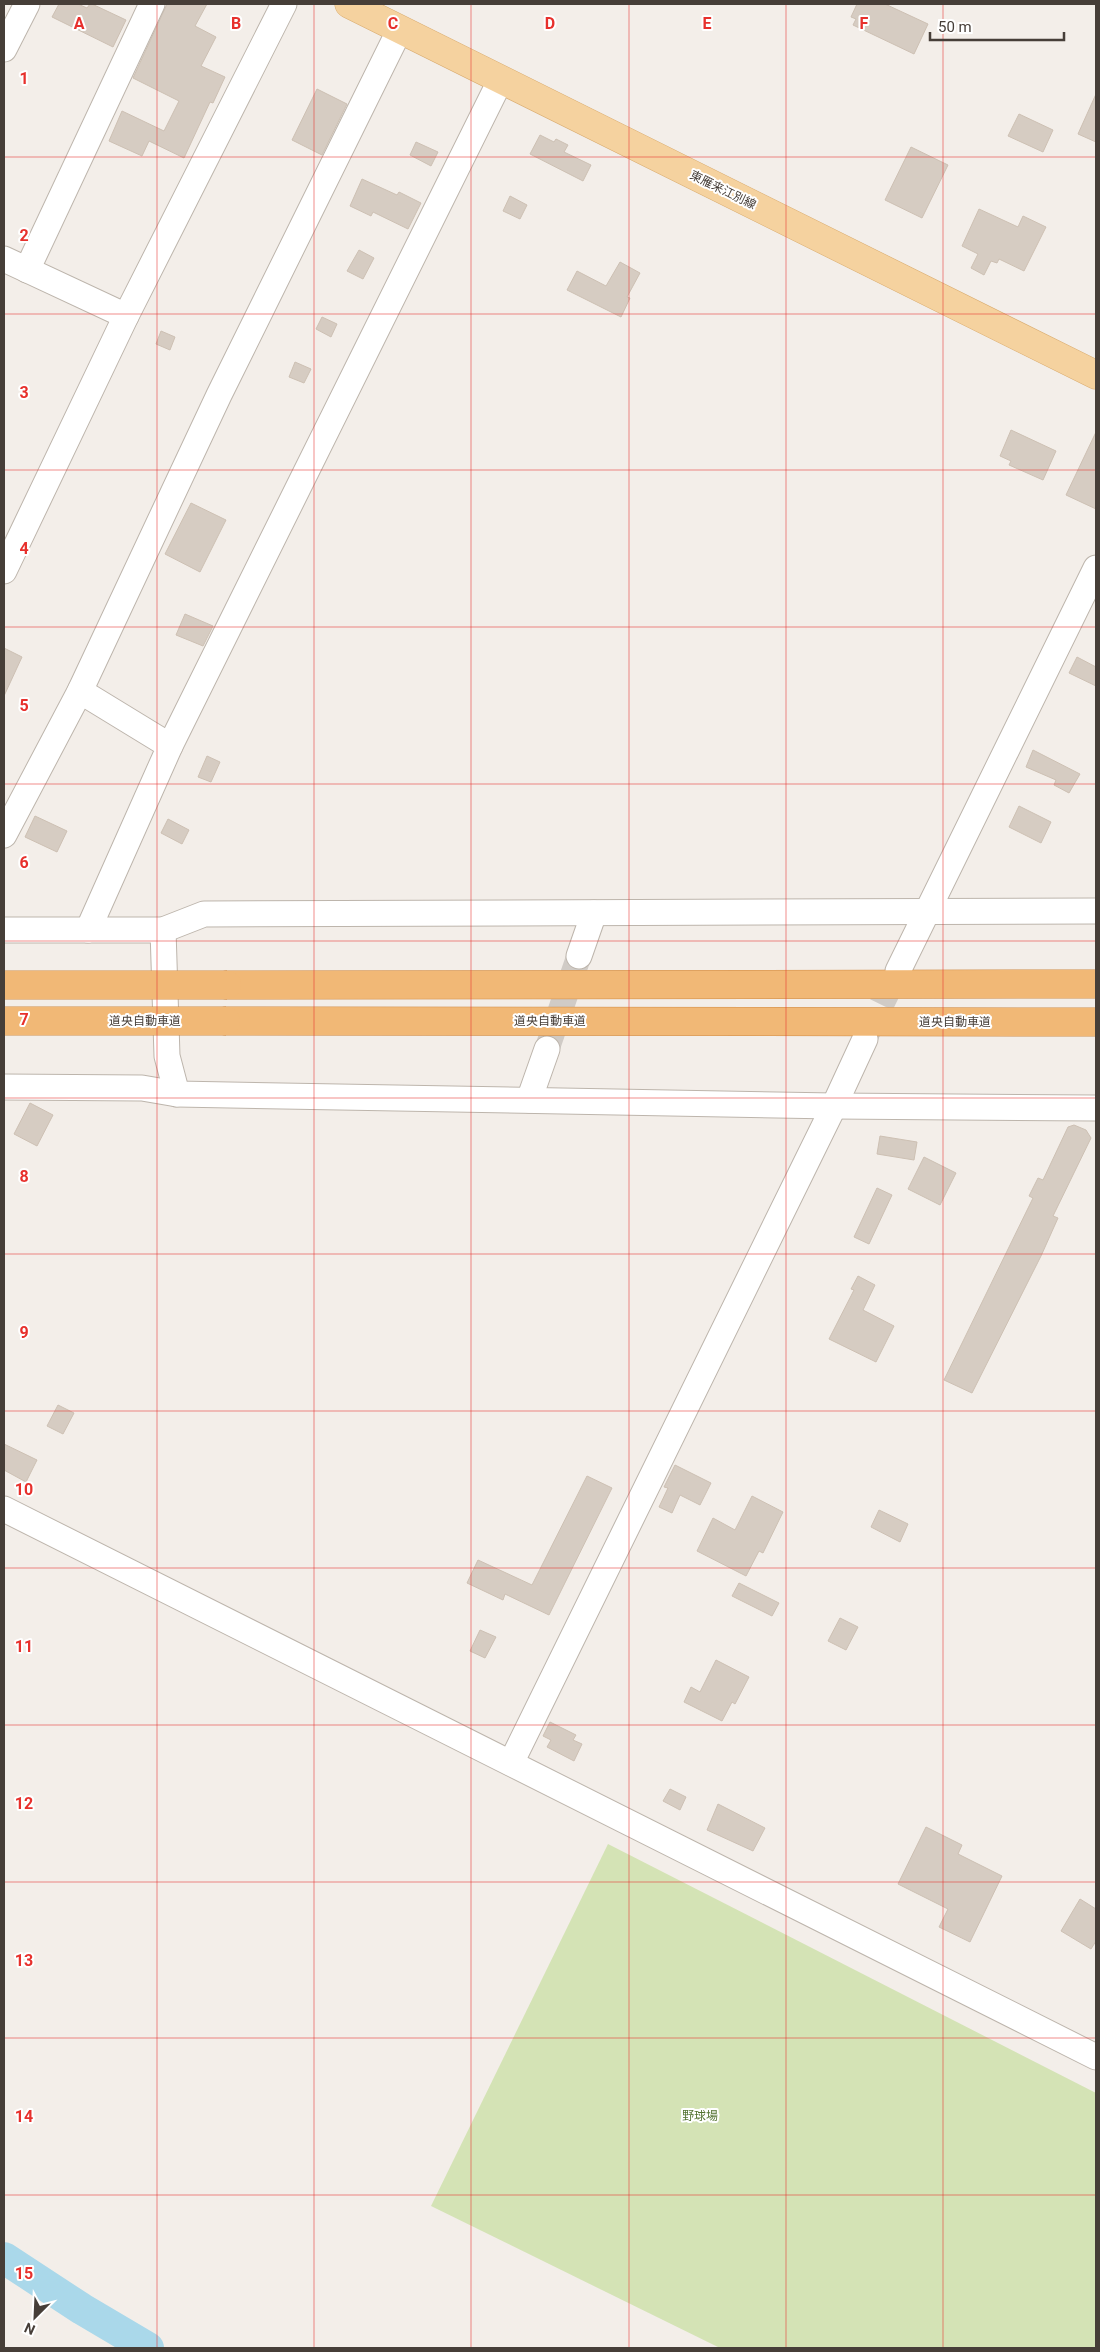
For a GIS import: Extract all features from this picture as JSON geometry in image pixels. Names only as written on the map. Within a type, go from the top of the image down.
[{"type":"highway","points":[[4,985],[1096,984]]},
{"type":"highway","name":"道央自動車道","points":[[4,1021],[1096,1022]]},
{"type":"main road","name":"東雁来江別線","points":[[357,5],[400,29],[1096,375]]},
{"type":"street","points":[[4,50],[27,4]]},
{"type":"street","points":[[27,270],[152,4]]},
{"type":"street","points":[[4,571],[126,316],[284,4]]},
{"type":"street","points":[[4,835],[80,692],[219,395],[400,29]]},
{"type":"street","points":[[88,930],[170,746],[501,79]]},
{"type":"street","points":[[4,259],[126,316]]},
{"type":"street","points":[[898,971],[1096,568]]},
{"type":"street","points":[[80,692],[170,746]]},
{"type":"street","points":[[4,930],[163,930],[204,914],[1096,911]]},
{"type":"street","points":[[579,956],[594,913]]},
{"type":"street","points":[[163,930],[167,1056],[177,1094]]},
{"type":"street","points":[[511,1763],[834,1106],[865,1039]]},
{"type":"street","points":[[529,1100],[547,1049]]},
{"type":"street","points":[[4,1087],[142,1088],[177,1094],[834,1106],[1096,1108]]},
{"type":"street","points":[[4,1509],[1096,2057]]},
{"type":"green space","name":"野球場","points":[[608,1844],[1096,2093],[1096,2348],[720,2348],[431,2206]]},
{"type":"building","points":[[59,4],[78,4],[87,8],[92,4],[126,20],[113,47],[52,17]]},
{"type":"building","points":[[167,4],[207,4],[195,26],[216,37],[201,66],[225,77],[213,103],[210,102],[184,158],[149,141],[142,156],[109,141],[122,111],[164,131],[179,101],[133,78]]},
{"type":"building","points":[[857,4],[885,4],[928,24],[914,54],[853,25],[856,19],[851,17]]},
{"type":"building","points":[[317,89],[347,104],[322,155],[292,140]]},
{"type":"building","points":[[1096,94],[1096,142],[1078,134]]},
{"type":"building","points":[[1019,114],[1053,130],[1043,152],[1008,136]]},
{"type":"building","points":[[540,135],[554,142],[556,139],[568,145],[564,152],[591,165],[583,181],[530,154]]},
{"type":"building","points":[[416,142],[438,152],[431,166],[410,155]]},
{"type":"building","points":[[911,147],[948,165],[922,218],[885,200]]},
{"type":"building","points":[[362,179],[397,195],[399,192],[421,203],[408,229],[373,212],[371,216],[350,206]]},
{"type":"building","points":[[510,196],[527,205],[520,219],[503,211]]},
{"type":"building","points":[[979,209],[1018,227],[1023,216],[1046,227],[1024,271],[999,259],[997,263],[991,261],[984,275],[971,268],[978,254],[962,246]]},
{"type":"building","points":[[359,250],[374,258],[363,279],[347,271]]},
{"type":"building","points":[[620,262],[640,273],[627,297],[630,298],[621,317],[567,290],[577,271],[606,286]]},
{"type":"building","points":[[322,317],[337,324],[331,337],[316,329]]},
{"type":"building","points":[[161,331],[175,337],[170,350],[156,344]]},
{"type":"building","points":[[295,362],[311,369],[304,383],[289,377]]},
{"type":"building","points":[[1011,430],[1056,451],[1043,480],[1009,465],[1011,461],[1000,456]]},
{"type":"building","points":[[1096,432],[1096,509],[1066,495]]},
{"type":"building","points":[[191,503],[226,520],[200,572],[165,554]]},
{"type":"building","points":[[185,614],[213,626],[203,646],[176,635]]},
{"type":"building","points":[[4,648],[22,657],[4,696]]},
{"type":"building","points":[[1077,657],[1096,667],[1096,686],[1069,673]]},
{"type":"building","points":[[1033,750],[1080,774],[1069,793],[1054,785],[1056,780],[1026,767]]},
{"type":"building","points":[[207,756],[220,762],[211,782],[198,777]]},
{"type":"building","points":[[1019,806],[1051,822],[1041,843],[1009,827]]},
{"type":"building","points":[[35,816],[67,831],[57,852],[25,837]]},
{"type":"building","points":[[168,819],[189,830],[182,844],[161,833]]},
{"type":"building","points":[[30,1103],[53,1115],[37,1146],[14,1134]]},
{"type":"building","points":[[1074,1125],[1086,1130],[1091,1138],[1053,1216],[1058,1218],[1041,1256],[972,1393],[944,1380],[1033,1198],[1029,1196],[1038,1178],[1043,1180],[1068,1127]]},
{"type":"building","points":[[880,1136],[917,1142],[914,1160],[877,1154]]},
{"type":"building","points":[[924,1157],[956,1173],[940,1205],[908,1189]]},
{"type":"building","points":[[877,1188],[892,1195],[869,1244],[854,1237]]},
{"type":"building","points":[[858,1276],[875,1285],[863,1310],[894,1326],[876,1362],[829,1339],[854,1290],[851,1289]]},
{"type":"building","points":[[58,1405],[74,1413],[63,1434],[47,1426]]},
{"type":"building","points":[[4,1444],[37,1460],[26,1482],[4,1470]]},
{"type":"building","points":[[675,1465],[711,1483],[700,1505],[680,1495],[672,1513],[659,1507],[668,1488],[664,1487]]},
{"type":"building","points":[[587,1476],[612,1488],[549,1615],[505,1594],[503,1600],[467,1583],[478,1560],[532,1585]]},
{"type":"building","points":[[752,1496],[783,1512],[763,1553],[759,1551],[746,1576],[697,1551],[713,1518],[735,1530]]},
{"type":"building","points":[[879,1510],[908,1524],[900,1542],[871,1527]]},
{"type":"building","points":[[739,1583],[779,1603],[772,1616],[732,1596]]},
{"type":"building","points":[[840,1618],[858,1627],[846,1650],[828,1641]]},
{"type":"building","points":[[480,1630],[496,1637],[485,1658],[470,1651]]},
{"type":"building","points":[[716,1660],[749,1677],[735,1704],[732,1702],[722,1721],[684,1702],[691,1687],[700,1692]]},
{"type":"building","points":[[550,1722],[576,1735],[573,1740],[582,1744],[574,1761],[547,1747],[551,1740],[543,1736]]},
{"type":"building","points":[[670,1789],[686,1797],[680,1810],[663,1801]]},
{"type":"building","points":[[718,1804],[765,1828],[753,1851],[707,1830]]},
{"type":"building","points":[[926,1827],[962,1845],[958,1854],[1002,1876],[970,1942],[939,1927],[948,1909],[898,1884]]},
{"type":"building","points":[[1080,1899],[1096,1909],[1096,1941],[1091,1949],[1061,1931]]},
{"type":"waterway","points":[[4,2258],[82,2309],[148,2348]]},
{"type":"tunnel","points":[[547,1049],[579,956]]},
{"type":"tunnel","points":[[865,1038],[898,971]]}]
